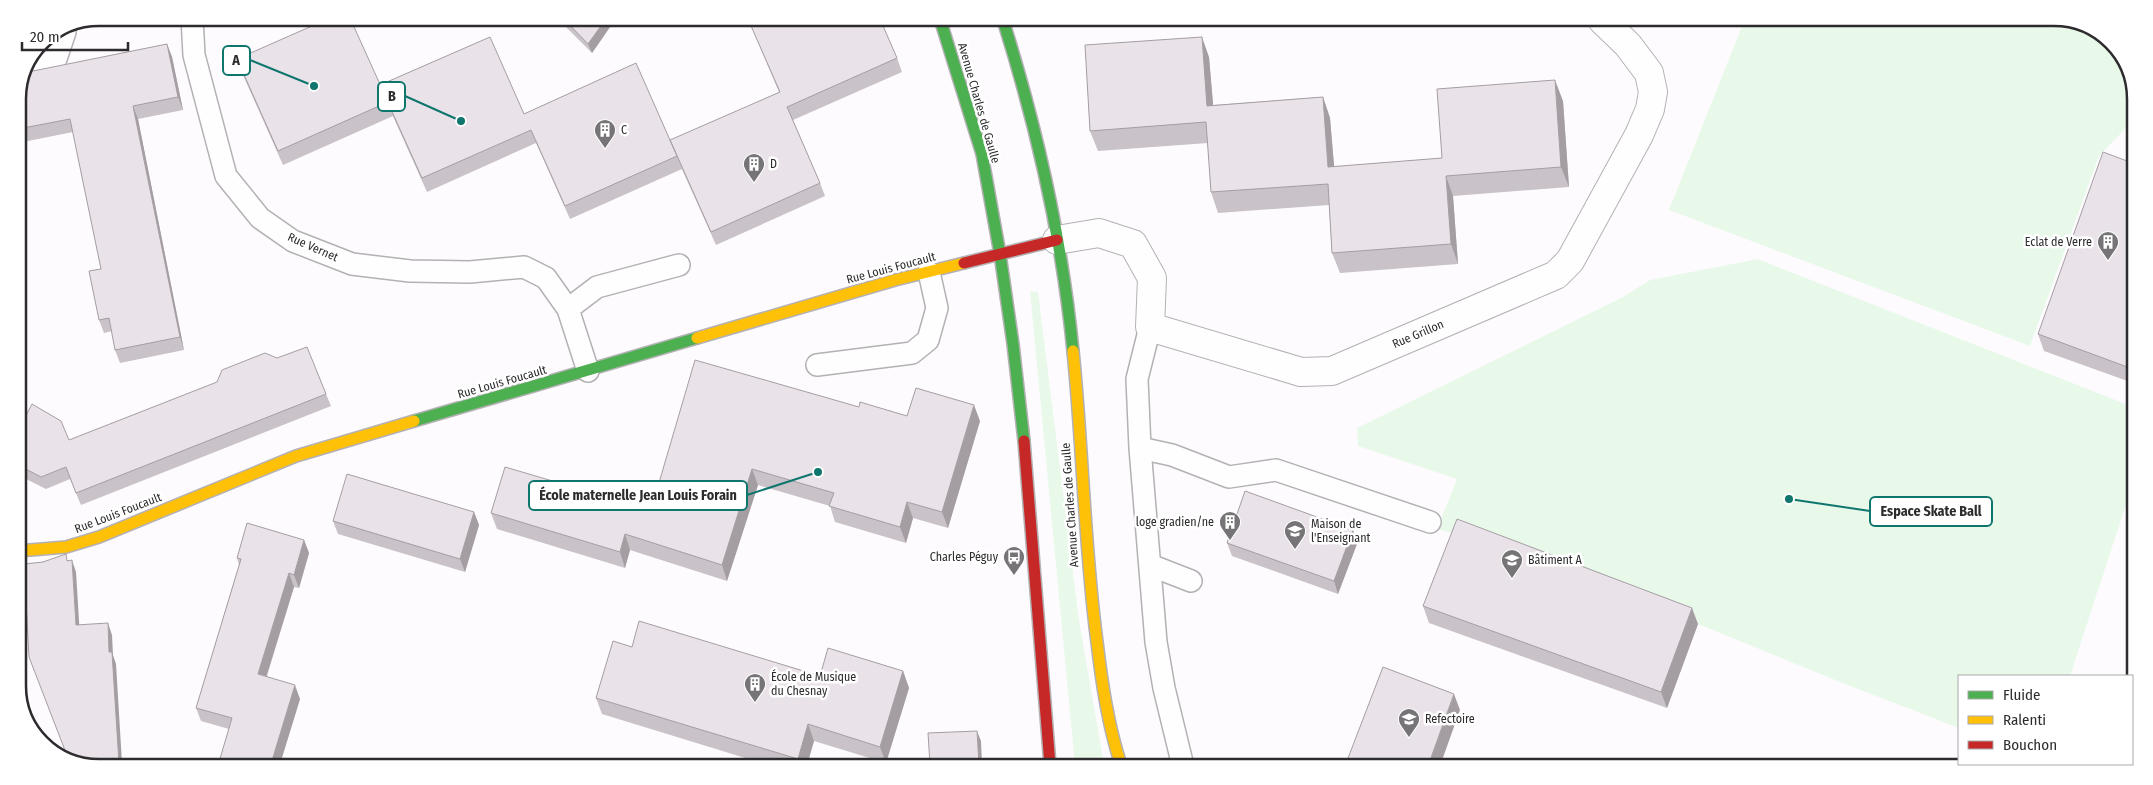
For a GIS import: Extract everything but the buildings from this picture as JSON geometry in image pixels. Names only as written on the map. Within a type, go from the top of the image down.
[{"type":"main road","name":"Avenue Charles de Gaulle","points":[[942,26],[982,154],[1000,254],[1013,344],[1027,472],[1050,759]]},
{"type":"main road","name":"Avenue Charles de Gaulle","points":[[1006,26],[1015,53],[1042,164],[1071,321],[1091,607],[1108,718],[1119,759]]},
{"type":"main road","points":[[1000,254],[1057,240]]},
{"type":"main road","name":"Rue Louis Foucault","points":[[26,550],[66,547],[99,537],[296,456],[895,280],[1000,254]]},
{"type":"street","name":"Rue Grillon","points":[[1150,327],[1301,372],[1332,371],[1556,274],[1570,261],[1639,134],[1650,109],[1653,92],[1649,73],[1628,45],[1608,26]]},
{"type":"street","points":[[1057,240],[1099,233],[1133,244],[1152,278],[1150,327]]},
{"type":"lane","name":"Rue Vernet","points":[[192,26],[194,54],[226,176],[260,218],[293,241],[352,264],[410,271],[470,272],[524,267],[546,278],[568,309],[588,370]]},
{"type":"lane","points":[[37,63],[56,59],[64,36]]},
{"type":"lane","points":[[568,309],[598,287],[679,265]]},
{"type":"lane","points":[[817,365],[912,353],[928,340],[937,308],[929,272]]},
{"type":"lane","points":[[1150,327],[1137,379],[1140,448],[1156,642],[1164,688],[1181,759]]},
{"type":"lane","points":[[1140,448],[1172,455],[1228,477],[1276,470],[1430,522]]},
{"type":"lane","points":[[1150,565],[1191,581]]},
{"type":"green space","points":[[1742,26],[2063,27],[2077,30],[2094,39],[2112,55],[2123,76],[2127,95],[2127,123],[2124,130],[2099,156],[2030,346],[1669,210]]},
{"type":"green space","points":[[1758,259],[2127,405],[2127,501],[2070,675],[1958,675],[1958,728],[1698,624],[1463,536],[1437,529],[1457,479],[1358,446],[1357,428],[1623,297],[1650,280]]},
{"type":"green space","points":[[1030,291],[1038,292],[1079,620],[1103,759],[1074,759]]},
{"type":"traffic: fast","points":[[942,26],[982,154],[1000,254],[1024,441]]},
{"type":"traffic: fast","points":[[1005,26],[1027,101],[1047,184],[1062,267],[1073,351]]},
{"type":"traffic: fast","points":[[414,421],[697,338]]},
{"type":"traffic: slow","points":[[697,338],[895,280],[964,263]]},
{"type":"traffic: slow","points":[[1073,351],[1093,606],[1106,704],[1119,759]]},
{"type":"traffic: slow","points":[[26,550],[66,547],[99,537],[296,456],[414,421]]},
{"type":"traffic: jam","points":[[964,263],[1057,240]]},
{"type":"traffic: jam","points":[[1024,441],[1050,759]]},
{"type":"place","name":"A","points":[[314,86]]},
{"type":"place","name":"B","points":[[461,121]]},
{"type":"place","name":"C","points":[[605,149]]},
{"type":"place","name":"D","points":[[754,183]]},
{"type":"place","name":"Eclat de Verre","points":[[2108,261]]},
{"type":"place","name":"École maternelle Jean Louis Forain","points":[[818,472]]},
{"type":"place","name":"Espace Skate Ball","points":[[1789,499]]},
{"type":"place","name":"loge gradien/ne","points":[[1230,541]]},
{"type":"place","name":"Maison de l'Enseignant","points":[[1295,550]]},
{"type":"place","name":"Charles Péguy","points":[[1014,576]]},
{"type":"place","name":"Bâtiment A","points":[[1512,579]]},
{"type":"place","name":"École de Musique du Chesnay","points":[[755,703]]},
{"type":"place","name":"Refectoire","points":[[1409,738]]}]
